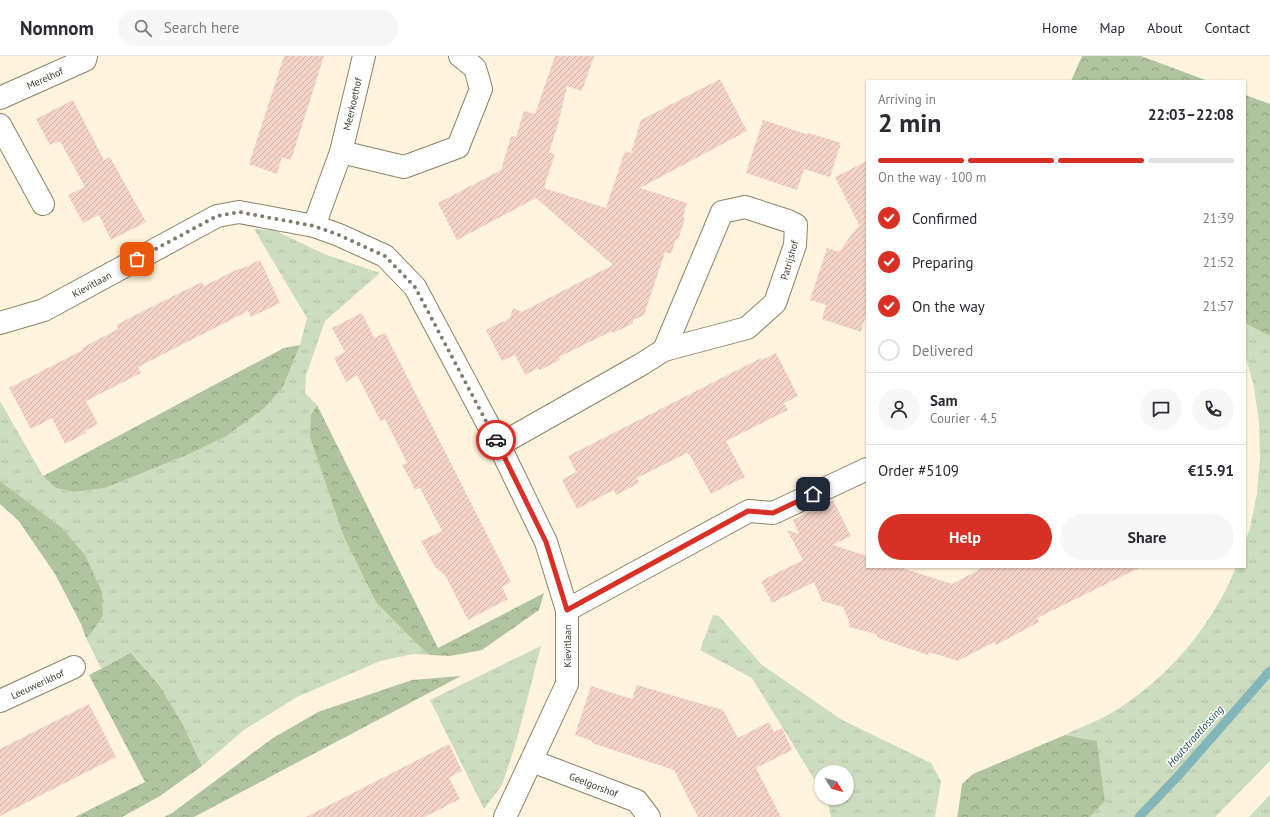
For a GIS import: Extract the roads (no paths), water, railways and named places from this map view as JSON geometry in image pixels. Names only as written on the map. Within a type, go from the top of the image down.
[{"type":"street","name":"Merelhof","points":[[0,98],[85,60],[86,56]]},
{"type":"street","name":"Meerkoethof","points":[[314,226],[341,152],[364,56]]},
{"type":"street","points":[[341,152],[404,167],[458,147],[481,89],[475,68],[460,56]]},
{"type":"street","points":[[0,125],[43,204]]},
{"type":"street","name":"Patrijshof","points":[[499,445],[664,350],[747,328],[776,303],[796,245],[796,225],[744,207],[722,212],[664,350]]},
{"type":"street","name":"Kievitlaan","points":[[0,323],[44,310],[217,216],[239,212],[314,226],[339,235],[385,256],[415,287],[499,445],[546,542],[567,610],[567,684],[505,817]]},
{"type":"street","points":[[567,610],[748,511],[773,513],[866,469]]},
{"type":"street","name":"Leeuwerikhof","points":[[0,701],[74,667]]},
{"type":"street","name":"Geelgorshof","points":[[532,761],[637,801],[649,817]]},
{"type":"waterway","name":"Houtstraatlossing","points":[[1139,817],[1179,775],[1270,671]]}]
